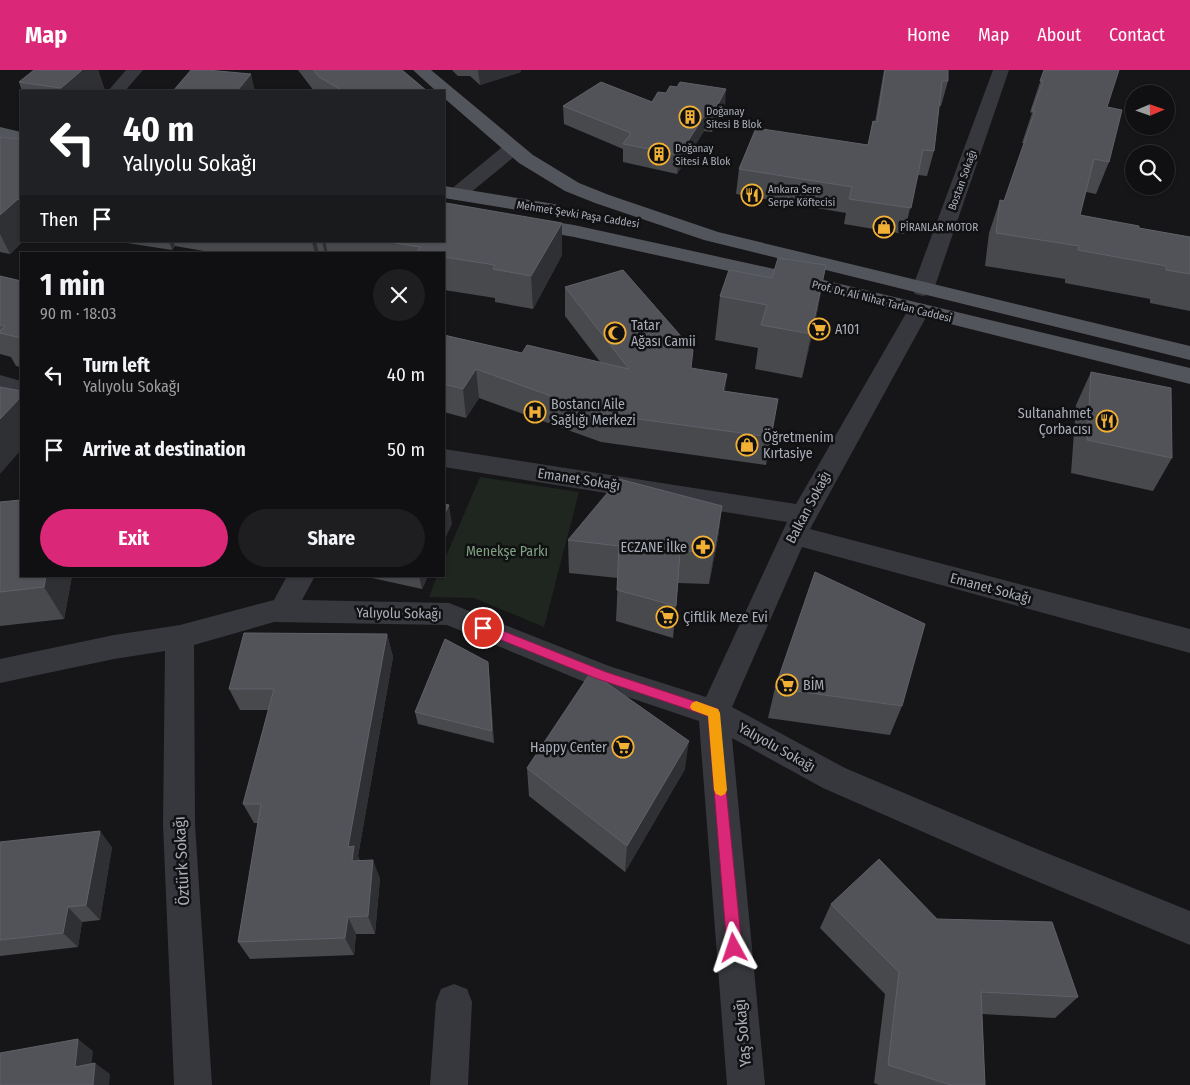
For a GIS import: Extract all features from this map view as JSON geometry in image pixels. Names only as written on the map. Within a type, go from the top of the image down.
[{"type":"main road","points":[[421,70],[445,90]]},
{"type":"main road","points":[[445,90],[519,153],[572,187],[711,236]]},
{"type":"main road","points":[[0,119],[20,123]]},
{"type":"main road","points":[[0,132],[20,136]]},
{"type":"main road","points":[[519,153],[558,211],[561,221],[566,227],[574,231]]},
{"type":"main road","name":"Mehmet Şevki Paşa Caddesi","points":[[450,193],[711,236]]},
{"type":"main road","name":"Mehmet Şevki Paşa Caddesi","points":[[445,210],[574,231]]},
{"type":"main road","name":"Prof. Dr. Ali Nihat Tarlan Caddesi","points":[[574,231],[811,283],[921,300],[1190,353]]},
{"type":"main road","name":"Prof. Dr. Ali Nihat Tarlan Caddesi","points":[[711,236],[921,300],[1190,376]]},
{"type":"street","points":[[117,90],[135,70]]},
{"type":"street","name":"Bostan Sokağı","points":[[921,300],[1001,70]]},
{"type":"street","points":[[450,193],[519,153]]},
{"type":"street","name":"Balkan Sokağı","points":[[714,713],[798,524],[921,300]]},
{"type":"street","points":[[0,384],[20,389]]},
{"type":"street","name":"Emanet Sokağı","points":[[445,458],[798,524],[1190,641]]},
{"type":"street","points":[[282,611],[300,577]]},
{"type":"street","name":"Yalıyolu Sokağı","points":[[0,672],[114,647],[180,637],[274,611],[450,614],[602,676],[714,713],[834,778],[1014,856],[1190,928]]},
{"type":"street","name":"Öztürk Sokağı","points":[[180,637],[179,824],[193,1085]]},
{"type":"street","name":"Yaş Sokağı","points":[[714,713],[746,1085]]},
{"type":"street","points":[[449,1085],[454,1002]]},
{"type":"green space","name":"Menekşe Parkı","points":[[480,477],[579,492],[544,627],[474,598],[429,597],[437,577],[445,577],[445,559]]},
{"type":"building","points":[[34,70],[82,70],[61,88],[19,82]]},
{"type":"building","points":[[191,70],[251,74],[238,90],[174,90]]},
{"type":"building","points":[[313,70],[402,70],[426,90],[341,90],[319,77]]},
{"type":"building","points":[[885,70],[948,70],[948,81],[942,81],[934,151],[923,150],[911,208],[849,199],[852,187],[739,169],[756,128],[868,145],[873,121],[877,122]]},
{"type":"building","points":[[1044,70],[1119,70],[1107,107],[1122,110],[1109,162],[1094,159],[1080,215],[1190,237],[1190,274],[1166,270],[1166,266],[1078,250],[1079,246],[996,233],[1000,200],[1004,201],[1035,111],[1032,111],[1043,81],[1040,81]]},
{"type":"building","points":[[601,82],[652,102],[658,92],[666,93],[670,86],[677,87],[680,82],[726,89],[713,114],[706,113],[679,155],[623,144],[631,133],[563,106]]},
{"type":"building","points":[[0,137],[20,139],[20,200],[18,199],[0,215]]},
{"type":"building","points":[[445,204],[562,223],[531,276],[493,269],[495,265],[445,257],[445,252],[417,252],[420,247],[389,242],[445,242]]},
{"type":"building","points":[[778,258],[826,265],[811,334],[761,325],[767,305],[720,296],[729,270],[772,278]]},
{"type":"building","points":[[623,270],[693,350],[691,368],[727,374],[723,391],[778,399],[771,437],[601,414],[476,369],[463,389],[445,384],[445,335],[522,353],[527,345],[629,369],[565,287]]},
{"type":"building","points":[[0,276],[20,281],[20,338],[0,333],[5,326],[0,325]]},
{"type":"building","points":[[1091,372],[1171,388],[1172,458],[1087,440]]},
{"type":"building","points":[[0,387],[20,391],[20,398],[0,419]]},
{"type":"building","points":[[619,479],[722,506],[714,552],[680,551],[676,606],[617,590],[619,546],[568,540]]},
{"type":"building","points":[[20,500],[20,577],[46,577],[44,587],[0,592],[0,502]]},
{"type":"building","points":[[445,504],[449,505],[445,513]]},
{"type":"building","points":[[815,572],[925,624],[902,706],[775,688]]},
{"type":"building","points":[[244,633],[387,634],[348,847],[354,846],[352,861],[373,860],[368,916],[348,917],[345,938],[238,942],[261,804],[243,804],[274,689],[229,689]]},
{"type":"building","points":[[445,639],[488,662],[492,731],[415,712]]},
{"type":"building","points":[[591,672],[689,741],[627,846],[527,768]]},
{"type":"building","points":[[100,831],[86,905],[68,907],[63,933],[0,940],[0,842]]},
{"type":"building","points":[[879,859],[937,919],[1052,922],[1078,997],[981,992],[985,1085],[951,1085],[888,1065],[899,972],[831,904]]},
{"type":"building","points":[[78,1039],[75,1067],[95,1063],[93,1085],[0,1085],[0,1053]]},
{"type":"slow traffic","points":[[696,707],[714,713],[721,790]]},
{"type":"place","name":"Doğanay Sitesi B Blok","points":[[690,117]]},
{"type":"place","name":"Doğanay Sitesi A Blok","points":[[659,154]]},
{"type":"place","name":"Ankara Sere Serpe Köftecisi","points":[[752,195]]},
{"type":"place","name":"PİRANLAR MOTOR","points":[[884,227]]},
{"type":"place","name":"A101","points":[[819,329]]},
{"type":"place","name":"Tatar Ağası Camii","points":[[615,333]]},
{"type":"place","name":"Bostancı Aile Sağlığı Merkezi","points":[[535,412]]},
{"type":"place","name":"Sultanahmet Çorbacısı","points":[[1107,421]]},
{"type":"place","name":"Öğretmenim Kırtasiye","points":[[747,445]]},
{"type":"place","name":"ECZANE İlke","points":[[703,547]]},
{"type":"place","name":"Çiftlik Meze Evi","points":[[667,617]]},
{"type":"place","name":"BİM","points":[[787,685]]},
{"type":"place","name":"Happy Center","points":[[623,747]]},
{"type":"route","points":[[483,628],[602,676],[714,713],[734,948]]}]
